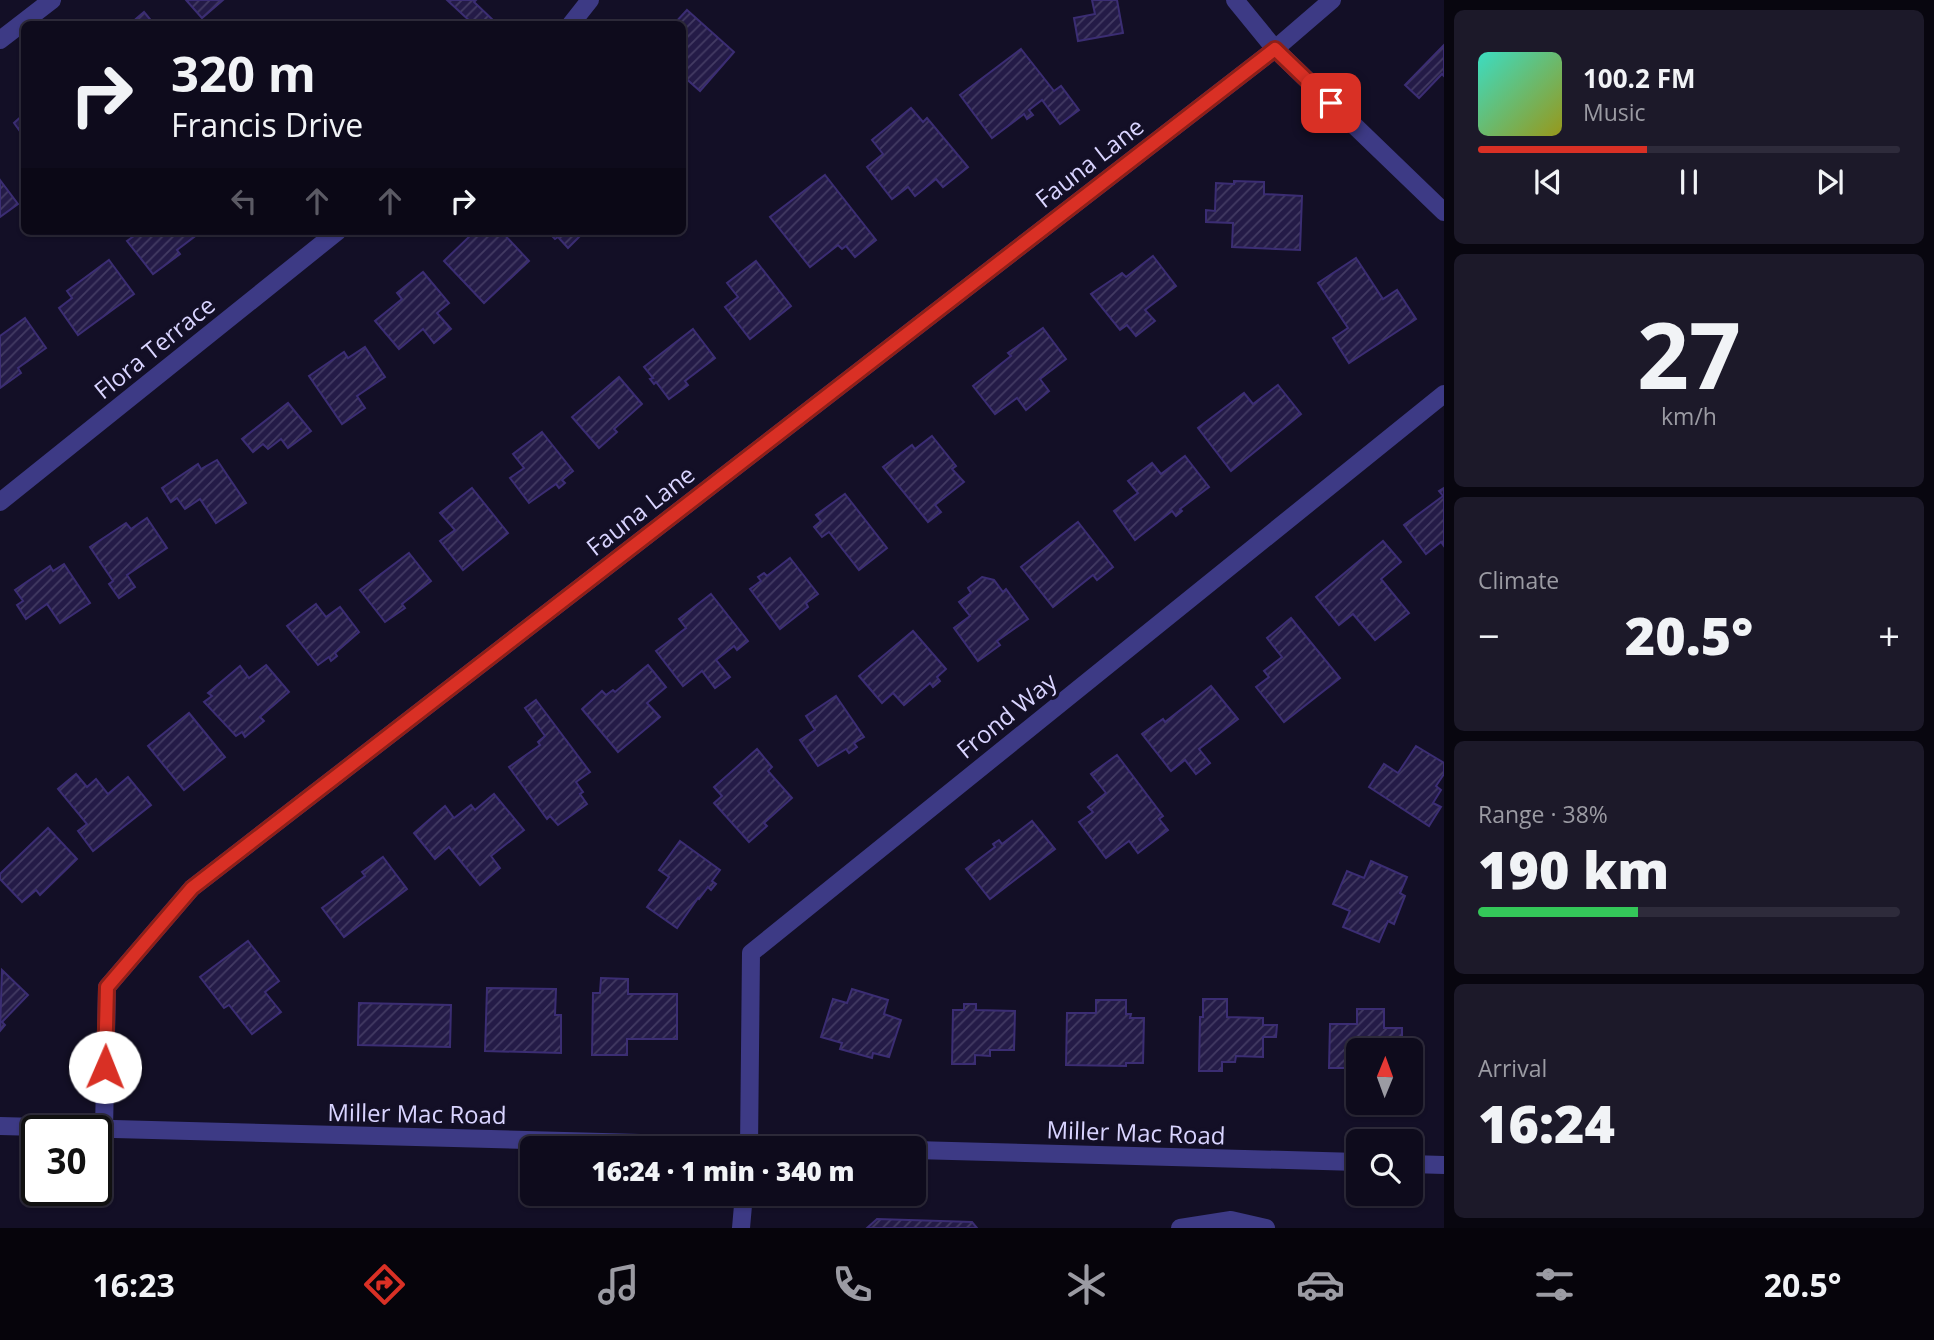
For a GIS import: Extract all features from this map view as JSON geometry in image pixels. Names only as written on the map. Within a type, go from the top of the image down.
[{"type":"street","points":[[25,21],[52,0]]},
{"type":"street","points":[[572,21],[590,0]]},
{"type":"street","points":[[1235,0],[1275,49],[1444,212]]},
{"type":"street","name":"Fauna Lane","points":[[104,1115],[107,987],[192,888],[1275,49],[1332,0]]},
{"type":"street","points":[[0,40],[21,24]]},
{"type":"street","name":"Flora Terrace","points":[[0,502],[333,235]]},
{"type":"street","name":"Frond Way","points":[[749,1136],[751,953],[1444,394]]},
{"type":"street","name":"Miller Mac Road","points":[[0,1126],[21,1127]]},
{"type":"street","name":"Miller Mac Road","points":[[112,1129],[520,1141]]},
{"type":"street","name":"Miller Mac Road","points":[[926,1150],[1346,1162]]},
{"type":"street","points":[[1423,1164],[1444,1165]]},
{"type":"street","points":[[741,1228],[743,1206]]},
{"type":"street","points":[[1180,1228],[1231,1220],[1266,1228]]},
{"type":"building","points":[[186,0],[223,0],[202,18]]},
{"type":"building","points":[[447,0],[476,0],[474,2],[494,21],[470,21]]},
{"type":"building","points":[[1092,0],[1117,0],[1123,33],[1078,41],[1074,18],[1095,14]]},
{"type":"building","points":[[687,10],[734,52],[700,91],[686,79],[686,21],[677,21]]},
{"type":"building","points":[[144,12],[152,21],[134,21]]},
{"type":"building","points":[[1444,45],[1444,76],[1442,74],[1419,98],[1405,85]]},
{"type":"building","points":[[1021,49],[1054,91],[1061,86],[1079,110],[1060,124],[1042,100],[1029,110],[1033,115],[1027,119],[1024,114],[992,138],[960,95]]},
{"type":"building","points":[[911,108],[923,122],[927,118],[968,167],[943,187],[936,179],[915,196],[908,187],[892,199],[867,167],[883,154],[872,140]]},
{"type":"building","points":[[21,117],[21,133],[14,123]]},
{"type":"building","points":[[825,175],[876,240],[855,257],[846,246],[842,249],[838,245],[810,267],[770,217]]},
{"type":"building","points":[[0,180],[18,204],[0,217]]},
{"type":"building","points":[[1234,181],[1264,182],[1264,194],[1302,196],[1300,250],[1232,247],[1233,223],[1206,222],[1206,210],[1215,211],[1216,183],[1234,184]]},
{"type":"building","points":[[135,235],[197,235],[177,250],[180,254],[153,274],[127,241]]},
{"type":"building","points":[[471,235],[505,235],[529,261],[484,303],[444,261]]},
{"type":"building","points":[[551,235],[581,235],[568,248],[558,237],[555,239]]},
{"type":"building","points":[[1153,256],[1176,286],[1145,310],[1155,321],[1136,336],[1127,325],[1120,330],[1091,294],[1122,273],[1126,277]]},
{"type":"building","points":[[1356,258],[1383,299],[1397,290],[1416,319],[1349,363],[1333,338],[1348,328],[1318,283]]},
{"type":"building","points":[[109,260],[134,294],[78,335],[59,308],[72,298],[67,291]]},
{"type":"building","points":[[756,261],[791,306],[750,339],[725,307],[738,297],[727,283]]},
{"type":"building","points":[[423,272],[449,303],[437,313],[451,329],[434,343],[423,329],[399,349],[375,321],[402,299],[397,293]]},
{"type":"building","points":[[25,318],[46,348],[18,368],[21,373],[0,388],[0,336]]},
{"type":"building","points":[[1043,328],[1066,359],[1040,379],[1049,391],[1026,410],[1017,398],[995,414],[973,386],[1011,356],[1008,353]]},
{"type":"building","points":[[693,329],[715,358],[685,381],[688,385],[669,399],[656,382],[654,384],[650,379],[653,378],[644,367]]},
{"type":"building","points":[[365,347],[385,377],[357,396],[365,408],[342,424],[309,376],[344,352],[348,358]]},
{"type":"building","points":[[619,377],[642,404],[614,429],[617,432],[599,448],[572,417]]},
{"type":"building","points":[[1278,385],[1301,414],[1231,471],[1198,428],[1244,393],[1253,404]]},
{"type":"building","points":[[288,403],[311,431],[288,448],[281,439],[268,449],[263,444],[253,452],[242,439]]},
{"type":"building","points":[[542,432],[573,471],[562,480],[565,483],[559,488],[556,484],[529,503],[510,478],[524,468],[513,454]]},
{"type":"building","points":[[932,436],[956,466],[952,469],[964,482],[935,505],[941,512],[928,522],[883,467],[912,445],[915,449]]},
{"type":"building","points":[[1185,456],[1209,487],[1180,509],[1182,511],[1176,516],[1172,511],[1135,540],[1114,511],[1138,493],[1128,481],[1152,463],[1161,474]]},
{"type":"building","points":[[217,460],[246,503],[216,523],[200,499],[185,509],[177,498],[171,502],[162,488],[198,464],[201,469]]},
{"type":"building","points":[[472,488],[508,533],[463,570],[440,541],[455,530],[440,513]]},
{"type":"building","points":[[1444,488],[1444,546],[1441,542],[1426,554],[1404,525],[1443,496],[1439,491]]},
{"type":"building","points":[[845,494],[887,548],[859,570],[829,532],[822,537],[814,527],[821,521],[816,515]]},
{"type":"building","points":[[147,518],[167,548],[127,575],[135,587],[119,598],[109,584],[113,581],[90,547],[126,523],[131,529]]},
{"type":"building","points":[[1078,522],[1113,567],[1097,580],[1093,575],[1053,607],[1021,567]]},
{"type":"building","points":[[1383,541],[1401,562],[1381,579],[1409,613],[1375,640],[1353,614],[1339,625],[1316,597]]},
{"type":"building","points":[[409,553],[431,581],[402,604],[405,608],[385,622],[360,590]]},
{"type":"building","points":[[790,558],[818,594],[806,603],[808,607],[780,629],[750,589],[761,581],[758,577],[764,573],[767,576]]},
{"type":"building","points":[[64,564],[90,603],[60,623],[47,604],[26,619],[17,605],[23,601],[15,590],[50,566],[53,571]]},
{"type":"building","points":[[982,577],[994,580],[1003,592],[1006,589],[1028,619],[997,641],[1000,645],[978,661],[954,628],[970,616],[959,602],[971,593],[968,588]]},
{"type":"building","points":[[711,594],[748,641],[737,650],[734,646],[716,660],[730,677],[715,688],[702,671],[683,686],[656,651],[686,628],[679,619]]},
{"type":"building","points":[[316,604],[326,617],[340,607],[359,632],[335,653],[337,656],[331,661],[329,657],[318,665],[287,626]]},
{"type":"building","points":[[1291,618],[1340,678],[1284,722],[1256,687],[1269,677],[1264,671],[1282,657],[1267,638]]},
{"type":"building","points":[[913,631],[946,669],[937,677],[940,681],[933,687],[930,683],[904,705],[893,693],[882,703],[859,676]]},
{"type":"building","points":[[266,665],[289,692],[260,717],[264,721],[245,737],[242,732],[236,736],[204,702],[212,696],[208,693],[240,666],[249,678]]},
{"type":"building","points":[[648,665],[666,687],[647,703],[660,717],[618,752],[582,709],[602,691],[606,695],[613,690],[615,692]]},
{"type":"building","points":[[1211,686],[1238,719],[1199,749],[1210,763],[1196,774],[1185,760],[1171,771],[1142,734],[1163,719],[1165,722]]},
{"type":"building","points":[[836,696],[864,737],[854,743],[857,747],[849,753],[846,749],[818,766],[800,740],[815,730],[806,716]]},
{"type":"building","points":[[536,700],[590,772],[576,782],[587,804],[558,825],[550,816],[547,819],[509,767],[540,745],[538,742],[545,736],[525,708]]},
{"type":"building","points":[[189,713],[225,757],[184,790],[148,746]]},
{"type":"building","points":[[1416,746],[1444,763],[1444,774],[1436,786],[1441,790],[1433,803],[1441,807],[1429,826],[1369,787],[1384,764],[1398,773]]},
{"type":"building","points":[[757,749],[772,767],[768,771],[792,798],[764,823],[767,826],[749,842],[714,803],[722,796],[714,787]]},
{"type":"building","points":[[1117,755],[1163,816],[1159,819],[1168,830],[1138,853],[1129,841],[1106,858],[1079,822],[1093,812],[1088,807],[1106,793],[1091,774]]},
{"type":"building","points":[[76,774],[87,787],[96,779],[108,794],[128,777],[151,805],[93,851],[78,831],[87,824],[58,789]]},
{"type":"building","points":[[494,794],[524,830],[491,856],[500,868],[480,885],[449,847],[435,859],[414,833],[445,806],[454,818],[471,805],[475,810]]},
{"type":"building","points":[[1032,821],[1055,849],[990,899],[966,869],[995,847],[993,844],[999,840],[1002,844]]},
{"type":"building","points":[[48,828],[77,859],[40,895],[36,890],[22,902],[0,879],[0,874]]},
{"type":"building","points":[[680,841],[720,870],[712,881],[716,884],[711,890],[708,887],[698,898],[677,928],[647,907],[669,877],[659,870]]},
{"type":"building","points":[[383,857],[407,889],[344,937],[322,908],[365,876],[362,872]]},
{"type":"building","points":[[1371,861],[1407,877],[1400,893],[1405,896],[1394,924],[1388,921],[1379,942],[1343,927],[1350,911],[1333,904],[1347,871],[1364,878]]},
{"type":"building","points":[[248,941],[279,981],[265,992],[281,1012],[252,1034],[229,1005],[224,1008],[200,977]]},
{"type":"building","points":[[2,970],[28,995],[2,1022],[5,1025],[0,1031]]},
{"type":"building","points":[[601,978],[628,979],[628,994],[677,994],[677,1039],[627,1039],[627,1055],[592,1055],[593,993],[600,993]]},
{"type":"building","points":[[487,988],[556,989],[555,1015],[561,1015],[561,1053],[485,1051]]},
{"type":"building","points":[[852,989],[888,1000],[884,1014],[901,1020],[889,1057],[873,1053],[872,1058],[840,1049],[842,1043],[821,1037],[833,999],[847,1003]]},
{"type":"building","points":[[1203,999],[1227,999],[1227,1017],[1263,1018],[1263,1025],[1277,1025],[1276,1037],[1263,1037],[1263,1057],[1236,1056],[1235,1062],[1222,1062],[1222,1071],[1199,1071]]},
{"type":"building","points":[[1096,1000],[1126,1000],[1126,1014],[1131,1014],[1130,1018],[1144,1018],[1143,1063],[1126,1063],[1126,1066],[1066,1065],[1067,1013],[1096,1013]]},
{"type":"building","points":[[359,1003],[451,1005],[450,1047],[358,1045]]},
{"type":"building","points":[[964,1004],[976,1004],[976,1010],[1015,1011],[1014,1050],[990,1050],[990,1056],[975,1055],[975,1064],[952,1064],[953,1010],[964,1010]]},
{"type":"building","points":[[1357,1009],[1384,1009],[1384,1028],[1402,1028],[1402,1038],[1346,1038],[1346,1068],[1329,1068],[1330,1024],[1357,1024]]},
{"type":"building","points":[[877,1219],[972,1222],[977,1228],[867,1228]]},
{"type":"route","points":[[105,1067],[107,987],[192,888],[1275,49],[1331,103]]}]
